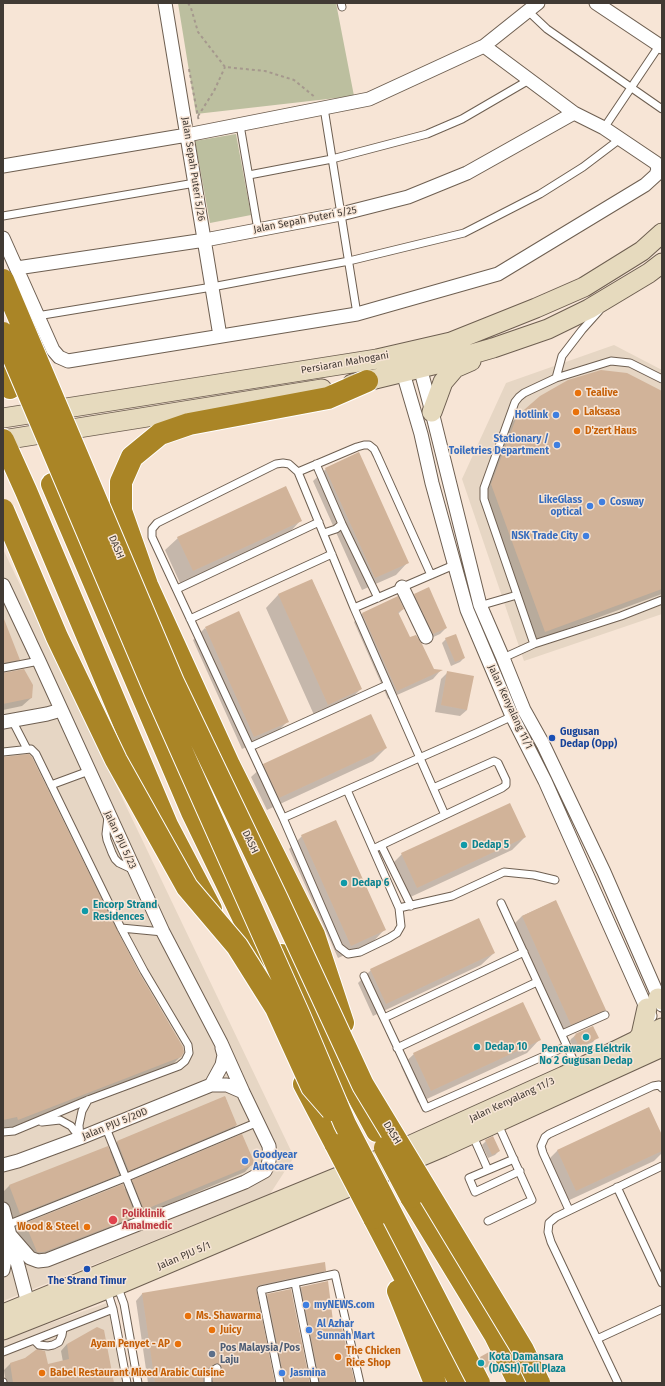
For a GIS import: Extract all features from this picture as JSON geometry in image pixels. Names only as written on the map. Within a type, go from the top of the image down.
[{"type":"highway","name":"DASH","points":[[10,274],[173,682],[277,899],[363,1085],[523,1350],[539,1383]]},
{"type":"highway","name":"DASH","points":[[3,333],[155,691],[299,1015],[345,1135],[479,1383]]},
{"type":"highway","points":[[7,380],[192,812],[382,1213],[486,1383]]},
{"type":"highway","points":[[363,1085],[314,935],[225,758],[147,585],[120,511],[121,482],[132,457],[160,434],[189,424],[328,398],[367,381]]},
{"type":"highway","points":[[3,440],[167,825],[345,1135]]},
{"type":"highway","points":[[3,510],[57,636],[116,760],[187,887],[237,946],[276,1008],[312,1087],[345,1135]]},
{"type":"highway","points":[[192,812],[209,827],[225,849],[411,1197],[495,1335],[519,1383]]},
{"type":"highway","points":[[382,1213],[390,1249],[390,1266],[394,1283],[435,1383]]},
{"type":"highway","points":[[390,1249],[460,1383]]},
{"type":"main road","name":"Persiaran Mahogani","points":[[3,440],[367,381],[451,342],[584,287],[642,251],[662,234]]},
{"type":"main road","name":"Persiaran Mahogani","points":[[3,418],[377,359],[409,361],[493,348],[548,329],[589,309],[611,297],[662,263]]},
{"type":"main road","points":[[432,412],[443,382],[454,368],[493,348]]},
{"type":"main road","points":[[637,1040],[657,1003]]},
{"type":"main road","name":"Jalan Kenyalang 11/3","points":[[362,1174],[472,1134],[497,1122],[557,1087],[578,1069],[637,1040],[660,1038]]},
{"type":"main road","name":"Jalan Kenyalang 11/3","points":[[362,1174],[557,1087],[660,1038]]},
{"type":"main road","name":"Jalan PJU 5/1","points":[[3,1314],[30,1311],[112,1281],[362,1174]]},
{"type":"main road","name":"Jalan PJU 5/1","points":[[3,1330],[30,1311]]},
{"type":"street","name":"Jalan Sepah Puteri 5/26","points":[[165,3],[220,336]]},
{"type":"street","points":[[3,166],[187,135],[369,99],[484,46],[538,3]]},
{"type":"street","points":[[596,3],[661,45]]},
{"type":"street","points":[[3,238],[10,274],[37,316],[52,350],[59,357],[68,361],[357,314],[498,274],[645,185],[657,172],[658,166],[604,128],[574,113],[484,46]]},
{"type":"street","name":"Jalan Sepah Puteri 5/25","points":[[10,274],[341,214],[408,197],[467,173],[574,113]]},
{"type":"street","name":"Jalan Kenyalang 11/1","points":[[409,361],[432,412],[480,605],[504,658],[518,713]]},
{"type":"street","name":"Jalan Kenyalang 11/1","points":[[409,361],[421,434],[432,483],[467,610],[518,713],[545,781],[657,1003],[660,1038]]},
{"type":"street","name":"Jalan PJU 5/23","points":[[3,585],[7,602],[39,661],[163,932],[221,1043],[258,1122],[268,1146],[270,1156],[265,1171],[245,1182],[47,1260],[38,1261],[30,1258],[8,1230]]},
{"type":"street","points":[[402,587],[426,637]]},
{"type":"street","points":[[7,721],[61,710]]},
{"type":"street","points":[[211,1085],[222,1065],[224,1055],[221,1043]]},
{"type":"street","name":"Jalan PJU 5/20D","points":[[3,1165],[18,1162],[211,1085],[227,1085],[243,1092]]},
{"type":"street","name":"Jalan PJU 5/20D","points":[[3,1175],[18,1162]]},
{"type":"street","points":[[3,1209],[30,1311]]},
{"type":"street","points":[[3,1270],[8,1230]]},
{"type":"lane","points":[[528,11],[547,29],[662,109]]},
{"type":"lane","points":[[604,128],[661,45]]},
{"type":"lane","points":[[249,175],[332,159],[427,134],[462,119],[529,80]]},
{"type":"lane","points":[[324,108],[357,314]]},
{"type":"lane","points":[[240,125],[258,230]]},
{"type":"lane","points":[[37,316],[212,288],[349,261],[464,233],[540,194],[583,167],[620,139]]},
{"type":"lane","points":[[3,216],[195,182]]},
{"type":"lane","points":[[556,378],[562,356],[582,330],[611,297]]},
{"type":"lane","points":[[534,644],[483,493],[515,402],[518,397],[524,393],[556,378],[611,361],[630,364],[662,379]]},
{"type":"lane","points":[[298,472],[364,444],[369,445],[374,449],[431,575]]},
{"type":"lane","points":[[346,790],[399,908],[401,926],[397,933],[389,938],[354,954],[343,952],[339,947],[283,818],[152,537],[152,528],[157,523],[276,464],[289,464],[298,472],[354,608],[445,815]]},
{"type":"lane","points":[[316,464],[342,524],[378,598]]},
{"type":"lane","points":[[176,589],[319,522]]},
{"type":"lane","points":[[324,533],[342,524]]},
{"type":"lane","points":[[190,618],[332,554]]},
{"type":"lane","points":[[354,608],[454,565]]},
{"type":"lane","points":[[467,610],[517,595]]},
{"type":"lane","points":[[504,658],[534,644],[621,616],[662,600]]},
{"type":"lane","points":[[3,668],[39,661]]},
{"type":"lane","points":[[250,747],[387,684]]},
{"type":"lane","points":[[283,818],[518,713]]},
{"type":"lane","points":[[7,721],[27,749]]},
{"type":"lane","points":[[3,752],[30,749],[36,754],[121,928],[144,971],[188,1044],[189,1053],[185,1061],[179,1066],[88,1100],[14,1131],[3,1132]]},
{"type":"lane","points":[[373,849],[502,788],[506,785],[506,780],[498,763],[494,761],[433,788]]},
{"type":"lane","points":[[51,785],[89,771]]},
{"type":"lane","points":[[381,845],[410,906]]},
{"type":"lane","points":[[399,908],[452,896],[504,872],[534,875],[555,880]]},
{"type":"lane","points":[[501,903],[578,1069]]},
{"type":"lane","points":[[121,928],[163,932]]},
{"type":"lane","points":[[384,1018],[524,952]]},
{"type":"lane","points":[[364,976],[426,1108],[567,1046]]},
{"type":"lane","points":[[397,1048],[537,982]]},
{"type":"lane","points":[[562,1034],[605,1015]]},
{"type":"lane","points":[[570,1210],[543,1152],[541,1146],[545,1137],[653,1086],[659,1085],[662,1088]]},
{"type":"lane","points":[[80,1138],[79,1125],[82,1110],[88,1100]]},
{"type":"lane","points":[[35,1122],[60,1120],[71,1126],[80,1138]]},
{"type":"lane","points":[[8,1230],[126,1177],[258,1122]]},
{"type":"lane","points":[[488,1221],[532,1200],[497,1122]]},
{"type":"lane","points":[[106,1128],[144,1222]]},
{"type":"lane","points":[[472,1134],[488,1170]]},
{"type":"lane","points":[[514,1159],[469,1178],[475,1192],[520,1171]]},
{"type":"lane","points":[[618,1383],[551,1242],[548,1232],[549,1224],[556,1216],[662,1166]]},
{"type":"lane","points":[[617,1187],[662,1283]]},
{"type":"lane","points":[[280,1383],[260,1290],[335,1274],[360,1383]]},
{"type":"lane","points":[[112,1281],[113,1309],[127,1383]]},
{"type":"lane","points":[[112,1281],[124,1304],[138,1383]]},
{"type":"lane","points":[[295,1283],[316,1383]]},
{"type":"lane","points":[[3,1352],[113,1309]]},
{"type":"lane","points":[[597,1340],[662,1309]]},
{"type":"lane","points":[[34,1340],[39,1345],[53,1345],[59,1342],[63,1329]]},
{"type":"lane","points":[[208,1383],[208,1376],[210,1372],[217,1368]]},
{"type":"path","points":[[188,3],[192,8],[198,32],[225,67],[264,71],[294,80],[316,98],[324,108]]},
{"type":"path","points":[[198,116],[214,91],[225,67]]},
{"type":"shaded area","name":"NSK Trade City","points":[[614,345],[662,370],[662,614],[524,661],[462,479],[506,383]]},
{"type":"shaded area","points":[[3,549],[294,1157],[270,1194],[3,1301]]},
{"type":"shaded area","points":[[109,1302],[123,1383],[3,1383],[3,1340]]},
{"type":"green space","points":[[178,3],[336,3],[354,96],[196,114]]},
{"type":"green space","points":[[236,134],[251,215],[210,223],[195,141]]},
{"type":"building","name":"NSK Trade City","points":[[601,370],[627,373],[662,391],[662,589],[545,632],[491,484],[517,416],[540,396],[568,380]]},
{"type":"building","points":[[359,452],[409,563],[375,578],[325,468]]},
{"type":"building","points":[[286,486],[302,521],[193,571],[177,537]]},
{"type":"building","points":[[312,579],[362,689],[328,705],[278,594]]},
{"type":"building","points":[[429,587],[447,628],[433,634],[414,594]]},
{"type":"building","points":[[398,596],[404,609],[398,612],[410,637],[416,635],[434,669],[443,670],[397,691],[362,613]]},
{"type":"building","points":[[239,611],[289,722],[254,737],[205,627]]},
{"type":"building","points":[[4,619],[20,660],[3,663]]},
{"type":"building","points":[[456,634],[465,658],[455,662],[445,638]]},
{"type":"building","points":[[24,669],[33,685],[32,698],[3,704],[3,673]]},
{"type":"building","points":[[447,671],[474,676],[467,710],[441,705]]},
{"type":"building","points":[[371,714],[387,748],[279,798],[263,764]]},
{"type":"building","points":[[29,754],[32,757],[117,930],[140,974],[183,1047],[184,1052],[181,1057],[18,1120],[17,1117],[3,1120],[3,757]]},
{"type":"building","name":"Dedap 5","points":[[510,803],[526,837],[417,888],[401,853]]},
{"type":"building","name":"Dedap 6","points":[[336,820],[386,930],[351,946],[301,835]]},
{"type":"building","points":[[556,900],[606,1010],[571,1025],[522,916]]},
{"type":"building","points":[[479,918],[495,953],[386,1004],[370,969]]},
{"type":"building","name":"Dedap 10","points":[[523,1002],[541,1040],[431,1091],[413,1053]]},
{"type":"building","name":"Pencawang Elektrik No 2 Gugusan Dedap","points":[[593,1026],[599,1038],[579,1047],[574,1036],[576,1035],[575,1034]]},
{"type":"building","points":[[225,1096],[237,1125],[129,1171],[117,1141]]},
{"type":"building","points":[[649,1107],[662,1135],[662,1151],[576,1191],[557,1150]]},
{"type":"building","points":[[242,1134],[255,1164],[144,1210],[132,1180]]},
{"type":"building","points":[[493,1136],[500,1151],[492,1155],[485,1140]]},
{"type":"building","points":[[108,1146],[119,1175],[20,1214],[9,1185]]},
{"type":"building","points":[[123,1184],[135,1214],[133,1214],[134,1217],[44,1252],[37,1252],[25,1223]]},
{"type":"building","points":[[325,1262],[326,1271],[260,1285],[256,1288],[275,1383],[213,1383],[213,1378],[222,1370],[221,1365],[217,1363],[207,1369],[203,1377],[203,1383],[155,1383],[142,1293]]},
{"type":"building","points":[[328,1281],[333,1321],[340,1320],[355,1383],[320,1383],[301,1287]]},
{"type":"building","points":[[291,1289],[310,1383],[285,1383],[267,1294]]},
{"type":"building","points":[[97,1327],[104,1330],[114,1383],[13,1383],[10,1363],[25,1358],[37,1349],[45,1351],[48,1364],[69,1359],[67,1344]]},
{"type":"building","points":[[489,1352],[495,1363],[485,1368],[480,1357]]},
{"type":"place","name":"Tealive","points":[[578,393]]},
{"type":"place","name":"Laksasa","points":[[576,412]]},
{"type":"place","name":"Hotlink","points":[[556,415]]},
{"type":"place","name":"D'zert Haus","points":[[577,431]]},
{"type":"place","name":"Stationary / Toiletries Department","points":[[557,445]]},
{"type":"place","name":"Cosway","points":[[602,502]]},
{"type":"place","name":"LikeGlass optical","points":[[590,506]]},
{"type":"place","name":"NSK Trade City","points":[[586,536]]},
{"type":"place","name":"Gugusan Dedap (Opp)","points":[[552,738]]},
{"type":"place","name":"Dedap 5","points":[[464,845]]},
{"type":"place","name":"Dedap 6","points":[[344,883]]},
{"type":"place","name":"Encorp Strand Residences","points":[[85,911]]},
{"type":"place","name":"Pencawang Elektrik No 2 Gugusan Dedap","points":[[586,1037]]},
{"type":"place","name":"Dedap 10","points":[[477,1047]]},
{"type":"place","name":"Goodyear Autocare","points":[[245,1161]]},
{"type":"place","name":"Poliklinik Amalmedic","points":[[113,1220]]},
{"type":"place","name":"Wood & Steel","points":[[87,1227]]},
{"type":"place","name":"The Strand Timur","points":[[87,1269]]},
{"type":"place","name":"myNEWS.com","points":[[306,1305]]},
{"type":"place","name":"Ms. Shawarma","points":[[188,1316]]},
{"type":"place","name":"Juicy","points":[[212,1330]]},
{"type":"place","name":"Al Azhar Sunnah Mart","points":[[309,1330]]},
{"type":"place","name":"Ayam Penyet - AP","points":[[178,1344]]},
{"type":"place","name":"Pos Malaysia/Pos Laju","points":[[212,1354]]},
{"type":"place","name":"The Chicken Rice Shop","points":[[338,1357]]},
{"type":"place","name":"Kota Damansara (DASH) Toll Plaza","points":[[481,1363]]},
{"type":"place","name":"Babel Restaurant Mixed Arabic Cuisine","points":[[42,1373]]},
{"type":"place","name":"Jasmina","points":[[282,1373]]}]
